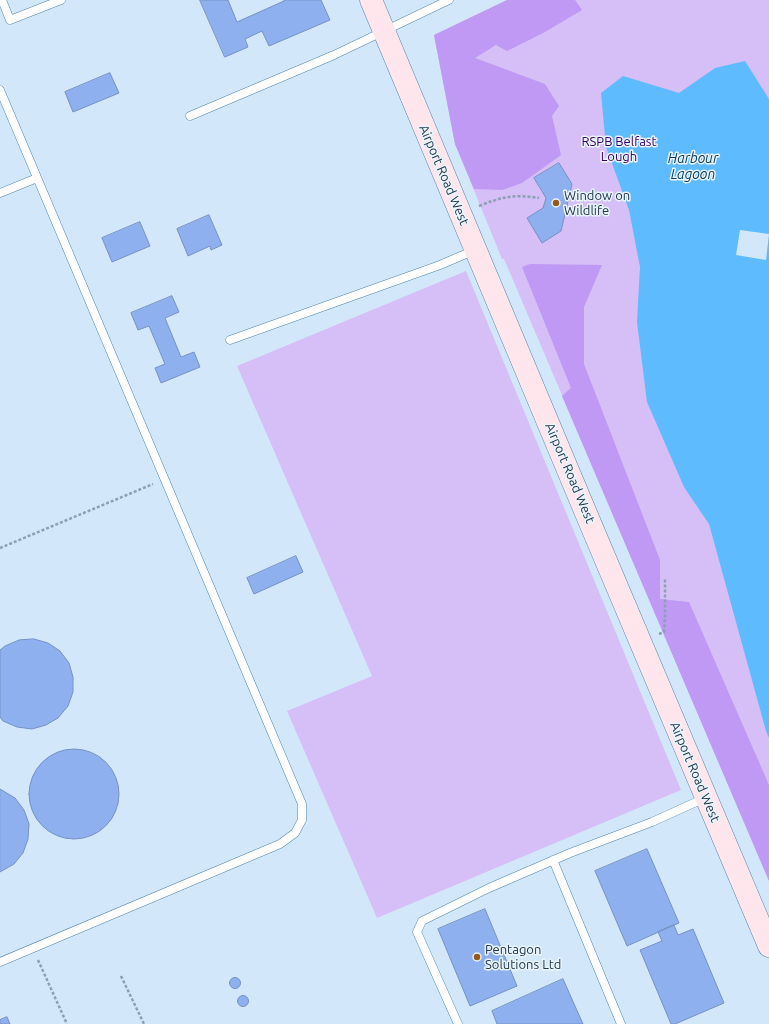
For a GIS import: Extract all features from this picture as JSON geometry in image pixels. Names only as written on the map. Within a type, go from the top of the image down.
[{"type":"street","name":"Airport Road West","points":[[371,0],[769,946]]},
{"type":"lane","points":[[2,0],[10,20],[60,0]]},
{"type":"lane","points":[[190,116],[334,55],[449,0]]},
{"type":"lane","points":[[0,90],[302,804],[302,820],[295,833],[280,844],[0,962]]},
{"type":"lane","points":[[0,193],[37,178]]},
{"type":"lane","points":[[230,340],[440,265],[476,250]]},
{"type":"lane","points":[[458,1024],[417,932],[422,921],[489,888],[553,860],[652,822],[706,798]]},
{"type":"lane","points":[[553,860],[621,1024]]},
{"type":"path","points":[[460,214],[497,198],[523,196],[539,198]]},
{"type":"path","points":[[0,548],[164,479]]},
{"type":"path","points":[[641,644],[664,632],[665,579]]},
{"type":"path","points":[[33,948],[67,1024]]},
{"type":"path","points":[[121,976],[144,1024]]},
{"type":"green space","name":"RSPB Belfast Lough","points":[[507,0],[769,0],[769,881],[504,259],[502,259],[455,144],[434,35]]},
{"type":"green space","points":[[466,271],[681,790],[377,918],[287,711],[372,676],[237,366]]},
{"type":"shaded area","points":[[507,0],[575,0],[582,10],[545,32],[507,51],[496,45],[475,58],[545,84],[559,106],[552,116],[561,155],[522,183],[502,190],[474,189],[455,144],[434,35]]},
{"type":"shaded area","points":[[530,264],[602,265],[584,307],[584,364],[660,560],[660,599],[689,602],[769,785],[769,881],[562,396],[571,388],[522,267]]},
{"type":"water","name":"Harbour Lagoon","points":[[745,61],[769,99],[769,738],[709,524],[684,487],[647,402],[637,322],[640,267],[629,210],[606,147],[601,93],[623,76],[679,93],[715,68]]},
{"type":"pier","points":[[740,230],[769,234],[766,260],[736,255]]},
{"type":"building","points":[[200,0],[228,0],[237,22],[284,0],[321,0],[330,20],[269,46],[262,31],[245,39],[248,47],[225,57]]},
{"type":"building","points":[[110,73],[119,93],[73,112],[65,92]]},
{"type":"building","name":"Window on Wildlife","points":[[559,163],[572,184],[561,231],[542,243],[527,218],[543,208],[546,198],[534,178]]},
{"type":"building","points":[[209,215],[222,245],[211,250],[210,246],[188,256],[177,229]]},
{"type":"building","points":[[140,222],[150,246],[112,262],[102,238]]},
{"type":"building","points":[[172,296],[179,312],[165,318],[181,357],[194,352],[200,367],[161,383],[155,368],[165,364],[149,326],[138,330],[131,313]]},
{"type":"building","points":[[296,556],[303,572],[254,594],[247,578]]},
{"type":"building","points":[[34,639],[48,643],[60,651],[69,663],[73,677],[73,692],[68,706],[58,718],[46,725],[32,729],[17,727],[3,721],[0,717],[0,650],[5,646],[19,640]]},
{"type":"building","points":[[74,749],[83,750],[99,757],[111,769],[118,785],[118,803],[111,819],[99,831],[83,838],[74,839],[65,838],[49,831],[37,819],[30,803],[29,794],[30,785],[37,769],[49,757],[65,750]]},
{"type":"building","points":[[0,789],[15,798],[24,810],[29,824],[28,839],[23,853],[14,864],[0,872]]},
{"type":"building","points":[[647,849],[679,923],[627,946],[595,871]]},
{"type":"building","name":"Pentagon Solutions Ltd","points":[[485,909],[517,986],[470,1006],[438,929]]},
{"type":"building","points":[[674,925],[678,935],[693,929],[724,1003],[675,1024],[671,1024],[640,950],[662,941],[658,932]]},
{"type":"building","points":[[235,977],[239,979],[241,983],[239,987],[235,989],[231,987],[229,983],[231,979]]},
{"type":"building","points":[[563,979],[583,1024],[497,1024],[492,1011]]},
{"type":"building","points":[[243,995],[247,997],[249,1001],[247,1005],[243,1007],[239,1005],[237,1001],[239,997]]},
{"type":"building","points":[[7,1017],[10,1024],[0,1024],[0,1020]]},
{"type":"place","name":"Window on Wildlife","points":[[556,203]]},
{"type":"place","name":"Pentagon Solutions Ltd","points":[[477,957]]}]
